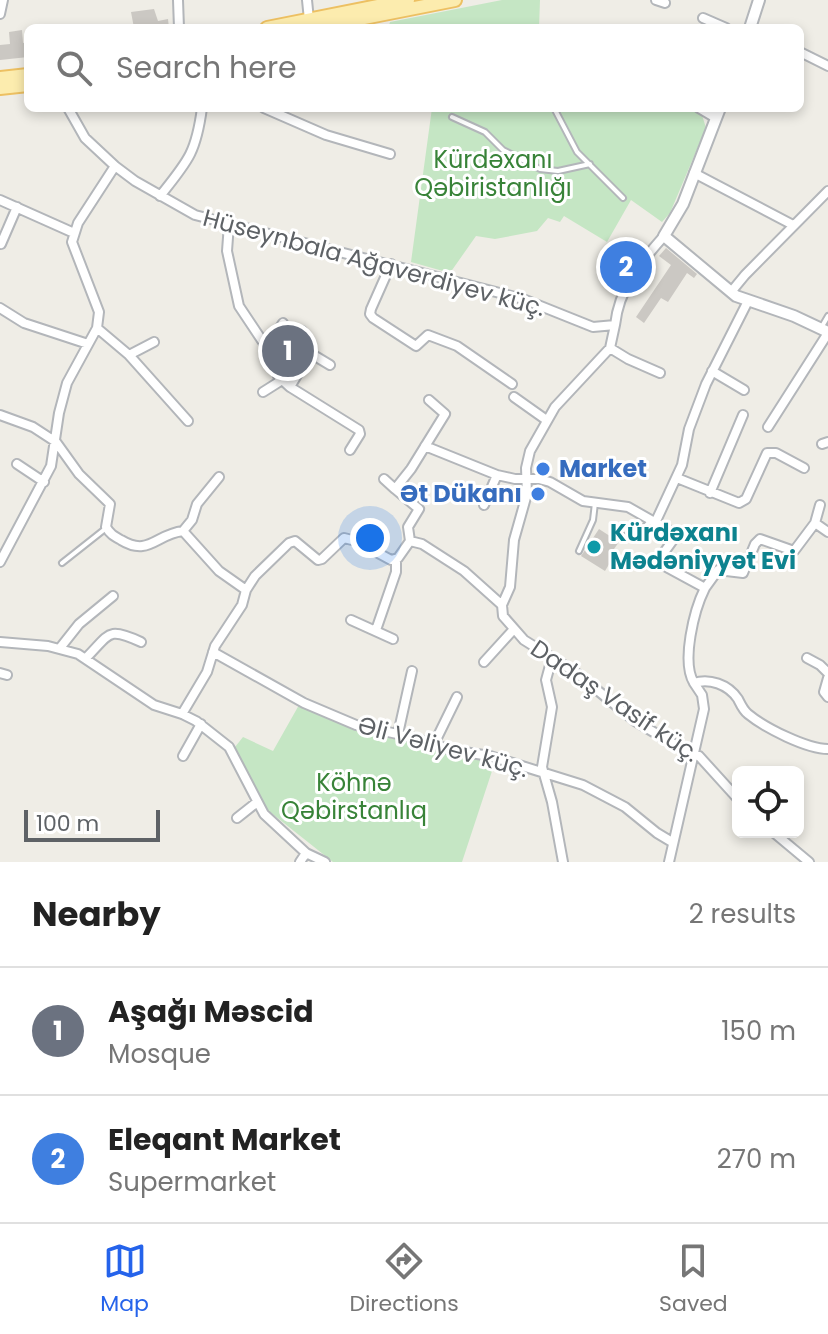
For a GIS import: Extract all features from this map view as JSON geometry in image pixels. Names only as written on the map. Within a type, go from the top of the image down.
[{"type":"main road","points":[[311,24],[408,0]]},
{"type":"main road","points":[[311,24],[455,0]]},
{"type":"main road","points":[[0,78],[24,75]]},
{"type":"main road","points":[[0,88],[24,85]]},
{"type":"street","points":[[0,14],[3,0]]},
{"type":"street","points":[[178,0],[179,24]]},
{"type":"street","points":[[307,0],[311,24]]},
{"type":"street","points":[[751,24],[759,0]]},
{"type":"street","points":[[703,18],[717,24]]},
{"type":"street","points":[[804,54],[828,66]]},
{"type":"street","name":"Hüseynbala Ağaverdiyev küç.","points":[[70,112],[85,138],[115,166],[195,215],[523,299],[593,327],[615,325]]},
{"type":"street","points":[[160,196],[187,162],[198,140],[202,112]]},
{"type":"street","points":[[273,112],[326,135],[390,154]]},
{"type":"street","points":[[502,605],[511,581],[512,550],[525,506],[526,468],[530,451],[545,419],[610,348],[624,290],[642,261],[664,236],[683,204],[718,113]]},
{"type":"street","points":[[0,562],[44,482],[56,442],[57,422],[67,383],[97,328],[99,312],[72,242],[74,233],[115,166]]},
{"type":"street","points":[[694,173],[793,225]]},
{"type":"street","points":[[731,292],[828,191]]},
{"type":"street","points":[[0,200],[74,233]]},
{"type":"street","points":[[1,244],[17,207]]},
{"type":"street","points":[[229,224],[227,251],[239,306],[275,361],[282,380],[359,430],[360,434],[350,450]]},
{"type":"street","points":[[664,236],[731,292],[826,331],[768,427]]},
{"type":"street","points":[[391,264],[371,309],[373,318],[416,346],[428,335],[457,346],[512,384]]},
{"type":"street","points":[[654,520],[677,478],[689,429],[712,371],[748,301]]},
{"type":"street","points":[[0,308],[24,323],[88,344]]},
{"type":"street","points":[[266,349],[283,323]]},
{"type":"street","points":[[97,328],[129,355],[188,421]]},
{"type":"street","points":[[302,331],[310,353],[330,365]]},
{"type":"street","points":[[129,355],[154,342]]},
{"type":"street","points":[[610,348],[660,373]]},
{"type":"street","points":[[290,387],[310,353]]},
{"type":"street","points":[[712,371],[744,390]]},
{"type":"street","points":[[263,392],[282,380]]},
{"type":"street","points":[[514,397],[545,419]]},
{"type":"street","points":[[395,489],[445,414],[429,400]]},
{"type":"street","points":[[0,415],[33,427],[56,442],[79,474],[110,504],[106,527],[114,536],[136,548],[183,531],[192,520],[197,504],[219,477]]},
{"type":"street","points":[[710,493],[743,415]]},
{"type":"street","points":[[425,446],[497,475],[550,482],[583,501],[622,505],[654,520],[674,536],[659,563],[705,588]]},
{"type":"street","points":[[677,478],[734,503],[743,502],[764,457],[771,451],[804,468]]},
{"type":"street","points":[[17,464],[44,482]]},
{"type":"street","points":[[484,505],[497,475]]},
{"type":"street","points":[[376,630],[396,572],[396,559],[410,541],[408,527],[419,509],[384,479]]},
{"type":"street","points":[[669,862],[704,709],[702,695],[688,669],[688,659],[696,611],[705,588],[718,570],[743,573],[760,539],[794,551],[815,523],[820,505]]},
{"type":"street","points":[[815,523],[828,532]]},
{"type":"street","points":[[183,531],[226,578],[246,590]]},
{"type":"street","points":[[182,714],[207,672],[218,639],[242,605],[246,590],[255,576],[289,543],[295,541],[318,560],[344,538],[356,541],[388,559],[396,559]]},
{"type":"street","name":"Dadaş Vasif küç.","points":[[410,541],[422,544],[464,571],[502,605],[501,612],[532,646],[575,672],[635,721],[694,753],[732,793]]},
{"type":"street","points":[[60,648],[79,624],[113,596]]},
{"type":"street","points":[[351,620],[393,639]]},
{"type":"street","points":[[484,662],[514,629]]},
{"type":"street","points":[[86,658],[109,634],[122,632],[141,642]]},
{"type":"street","points":[[0,642],[60,648],[86,658],[154,705],[201,724],[229,747],[264,814],[306,853],[325,862]]},
{"type":"street","name":"Əli Vəliyev küç.","points":[[213,652],[304,703],[371,730],[398,734],[451,750],[490,756],[583,785],[614,800],[672,842]]},
{"type":"street","points":[[552,658],[546,680],[552,707],[541,756],[563,862]]},
{"type":"street","points":[[807,658],[820,665],[828,676],[824,692],[828,697]]},
{"type":"street","points":[[398,734],[412,671]]},
{"type":"street","points":[[694,683],[706,680],[716,683],[733,693],[748,714],[774,730],[819,749],[828,749]]},
{"type":"street","points":[[434,744],[457,697]]},
{"type":"street","points":[[183,756],[201,724]]},
{"type":"street","points":[[237,818],[256,803]]},
{"type":"street","points":[[778,838],[795,858],[809,862]]},
{"type":"street","points":[[300,862],[306,853]]},
{"type":"lane","points":[[556,112],[569,141],[623,198]]},
{"type":"lane","points":[[452,117],[485,132],[503,150],[540,169],[558,171],[590,164]]},
{"type":"lane","points":[[826,331],[828,316]]},
{"type":"lane","points":[[579,551],[593,520],[595,503]]},
{"type":"lane","points":[[617,532],[628,539],[635,538],[654,520]]},
{"type":"lane","points":[[62,563],[106,527]]},
{"type":"green space","points":[[502,0],[540,0],[539,24],[390,22]]},
{"type":"green space","name":"Kürdəxanı Qəbiristanlığı","points":[[431,112],[697,112],[702,115],[706,128],[670,213],[662,222],[631,200],[607,242],[564,216],[560,222],[548,218],[537,231],[495,239],[476,236],[450,273],[411,262]]},
{"type":"green space","name":"Köhnə Qəbirstanlıq","points":[[299,705],[368,733],[495,762],[462,862],[333,862],[265,808],[235,747],[243,737],[273,751]]},
{"type":"building","points":[[154,9],[158,21],[168,19],[169,24],[133,24],[131,12]]},
{"type":"building","points":[[22,30],[24,57],[0,60],[0,45],[10,44],[9,32]]},
{"type":"building","points":[[666,248],[697,274],[694,278],[687,273],[668,302],[661,298],[644,323],[636,317],[671,265],[659,256]]},
{"type":"building","points":[[286,331],[296,337],[302,353],[288,376],[284,369],[289,361],[275,348]]},
{"type":"building","points":[[599,529],[619,542],[605,571],[581,556]]},
{"type":"place","name":"Eleqant Market","points":[[626,267]]},
{"type":"place","name":"Aşağı Məscid","points":[[288,351]]},
{"type":"place","name":"Market","points":[[543,469]]},
{"type":"place","name":"Ət Dükanı","points":[[538,494]]},
{"type":"place","name":"Kürdəxanı Mədəniyyət Evi","points":[[594,547]]}]
